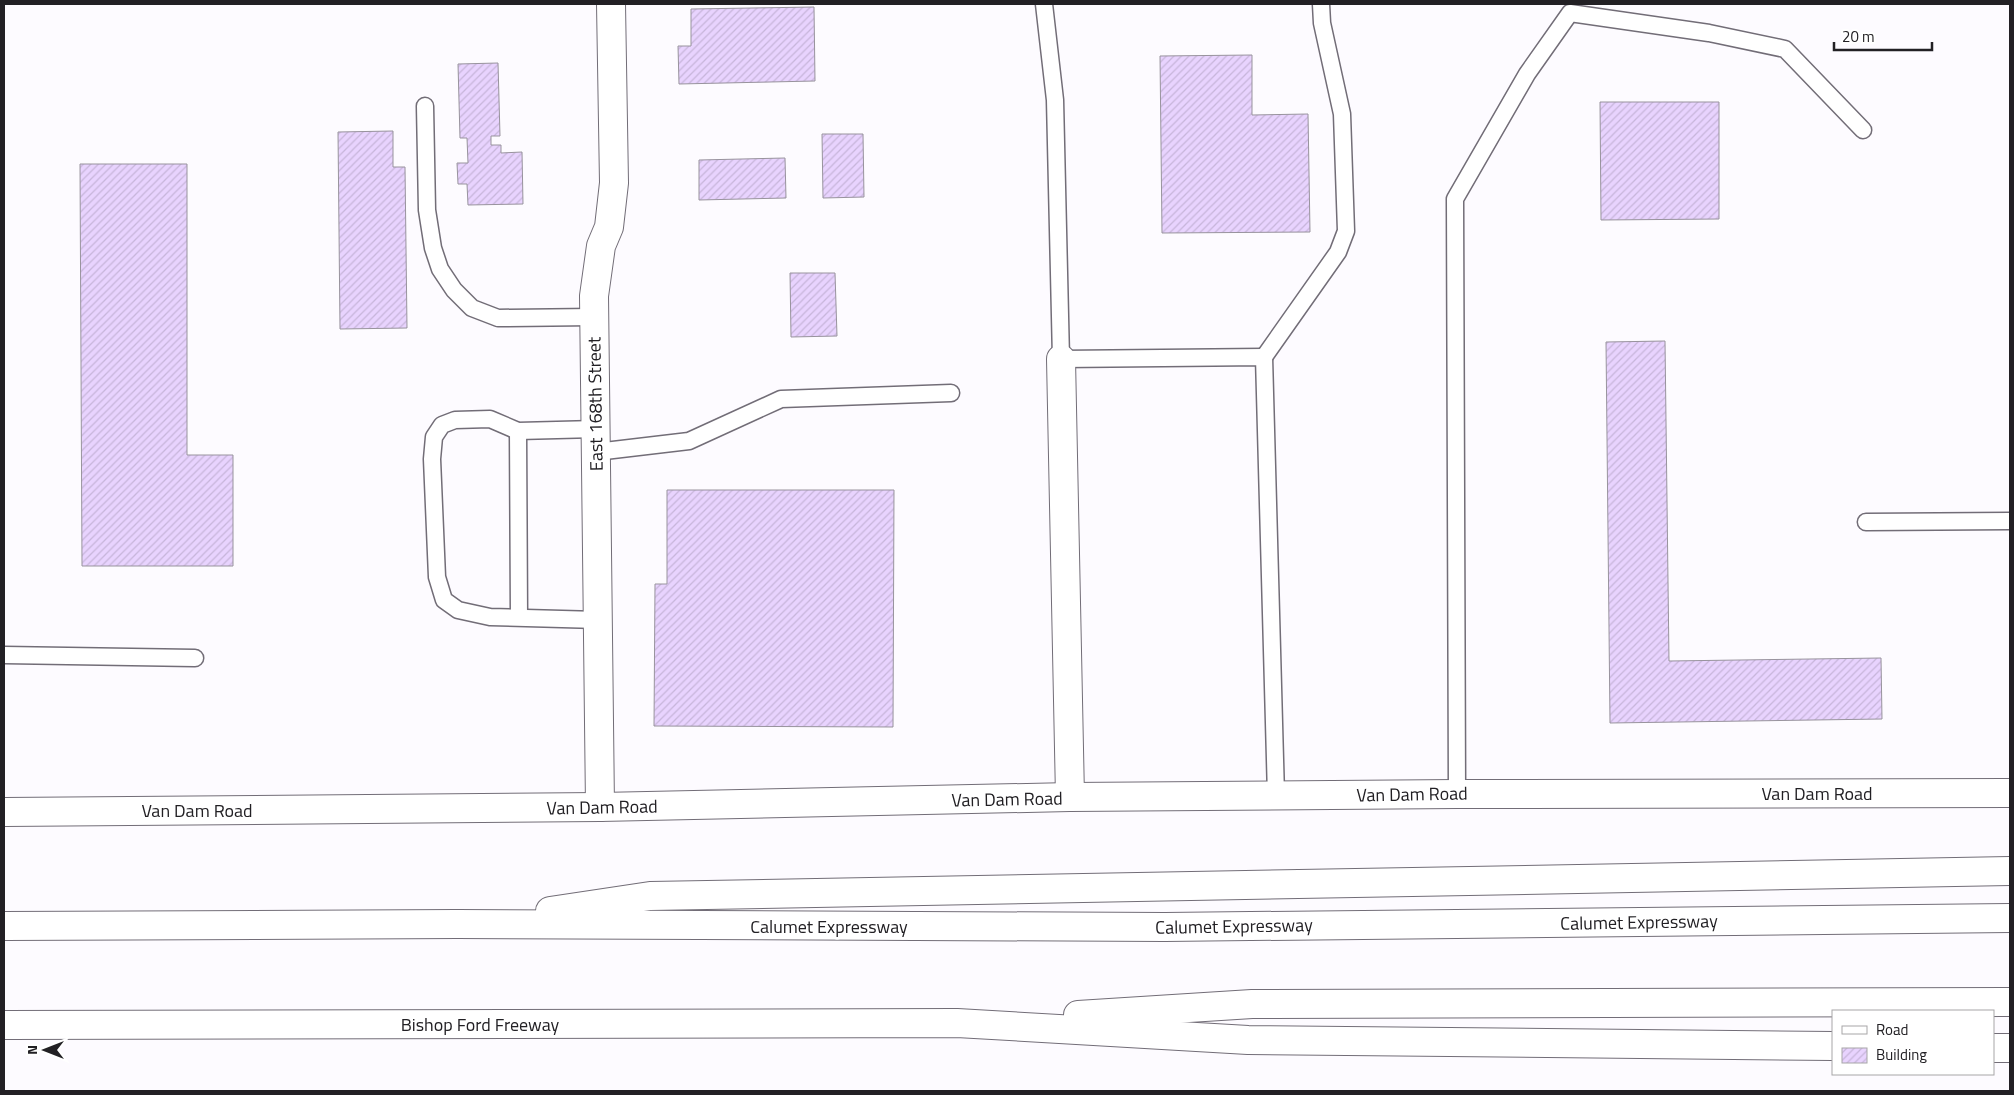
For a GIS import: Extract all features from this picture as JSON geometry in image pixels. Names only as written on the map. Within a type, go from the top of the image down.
[{"type":"main road","name":"East 168th Street","points":[[600,808],[594,317],[597,270],[601,246],[609,226],[614,183],[611,4]]},
{"type":"main road","points":[[1060,359],[1070,797]]},
{"type":"main road","name":"Van Dam Road","points":[[4,812],[600,808],[1070,797],[2010,793]]},
{"type":"main road","points":[[4,926],[457,924],[650,896],[2010,871]]},
{"type":"main road","name":"Calumet Expressway","points":[[457,924],[1165,927],[2010,918]]},
{"type":"main road","points":[[957,1023],[1252,1004],[2010,1002]]},
{"type":"main road","points":[[957,1023],[1248,1040],[1832,1046]]},
{"type":"main road","name":"Bishop Ford Freeway","points":[[4,1025],[957,1023]]},
{"type":"main road","points":[[1994,1048],[2010,1048]]},
{"type":"lane","points":[[1044,4],[1055,100],[1060,359],[1264,357]]},
{"type":"lane","points":[[1276,796],[1264,357],[1338,252],[1346,231],[1342,114],[1322,23],[1321,4]]},
{"type":"lane","points":[[1457,794],[1455,199],[1528,74],[1570,14],[1710,33],[1785,50],[1863,130]]},
{"type":"lane","points":[[425,106],[427,210],[433,248],[440,269],[454,290],[472,308],[498,318],[594,317]]},
{"type":"lane","points":[[598,620],[519,618],[472,614],[458,610],[444,600],[437,577],[432,459],[434,437],[442,426],[455,420],[490,419],[518,431],[596,440],[689,441],[781,399],[951,393]]},
{"type":"lane","points":[[518,431],[519,618]]},
{"type":"lane","points":[[1866,522],[2010,521]]},
{"type":"lane","points":[[4,655],[195,658]]},
{"type":"building","points":[[814,7],[815,81],[679,84],[678,46],[691,46],[691,9]]},
{"type":"building","points":[[1252,55],[1252,115],[1308,114],[1310,232],[1162,233],[1160,56]]},
{"type":"building","points":[[498,63],[500,136],[491,136],[491,145],[501,145],[501,153],[522,152],[523,204],[468,205],[467,184],[458,184],[457,163],[468,163],[467,138],[460,138],[458,64]]},
{"type":"building","points":[[1600,102],[1719,102],[1719,219],[1601,220]]},
{"type":"building","points":[[393,131],[393,167],[405,167],[407,328],[340,329],[338,132]]},
{"type":"building","points":[[822,134],[863,134],[864,197],[823,198]]},
{"type":"building","points":[[785,158],[786,198],[699,200],[699,160]]},
{"type":"building","points":[[80,164],[187,164],[187,455],[233,455],[233,566],[82,566]]},
{"type":"building","points":[[790,273],[835,273],[837,336],[791,337]]},
{"type":"building","points":[[1665,341],[1669,661],[1881,658],[1882,719],[1610,723],[1606,342]]},
{"type":"building","points":[[667,490],[894,490],[893,727],[654,726],[655,584],[667,584]]}]
